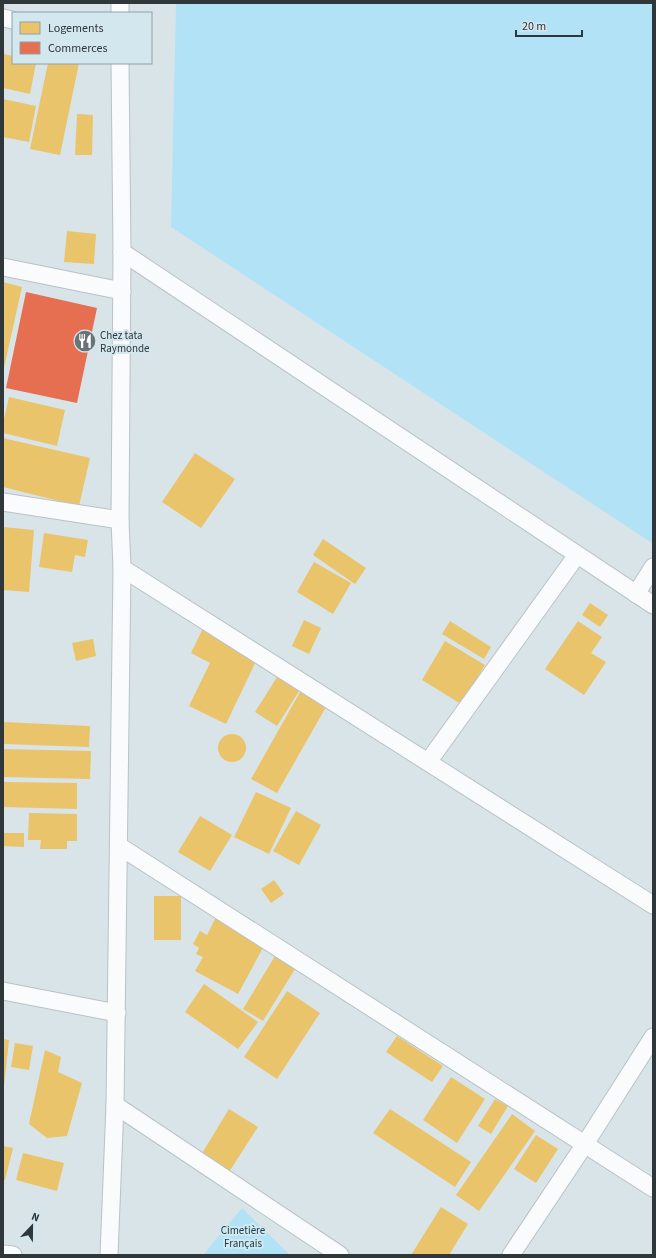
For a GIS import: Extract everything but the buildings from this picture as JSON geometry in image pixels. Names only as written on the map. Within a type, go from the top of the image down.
[{"type":"street","points":[[109,1255],[117,1013],[122,568],[120,520],[122,291],[120,64]]},
{"type":"street","points":[[122,252],[653,605]]},
{"type":"street","points":[[3,267],[122,291]]},
{"type":"street","points":[[3,502],[120,520]]},
{"type":"street","points":[[428,762],[577,555]]},
{"type":"street","points":[[636,594],[653,567]]},
{"type":"street","points":[[122,568],[653,905]]},
{"type":"street","points":[[119,846],[653,1188]]},
{"type":"street","points":[[3,991],[117,1013]]},
{"type":"street","points":[[511,1255],[585,1144],[653,1037]]},
{"type":"street","points":[[115,1105],[340,1255]]},
{"type":"street","points":[[3,1254],[13,1255]]},
{"type":"green space","points":[[176,3],[653,3],[652,543],[171,227]]},
{"type":"green space","name":"Cimetière Français","points":[[242,1208],[290,1255],[203,1255]]},
{"type":"place","name":"Chez tata Raymonde","points":[[85,341]]}]
